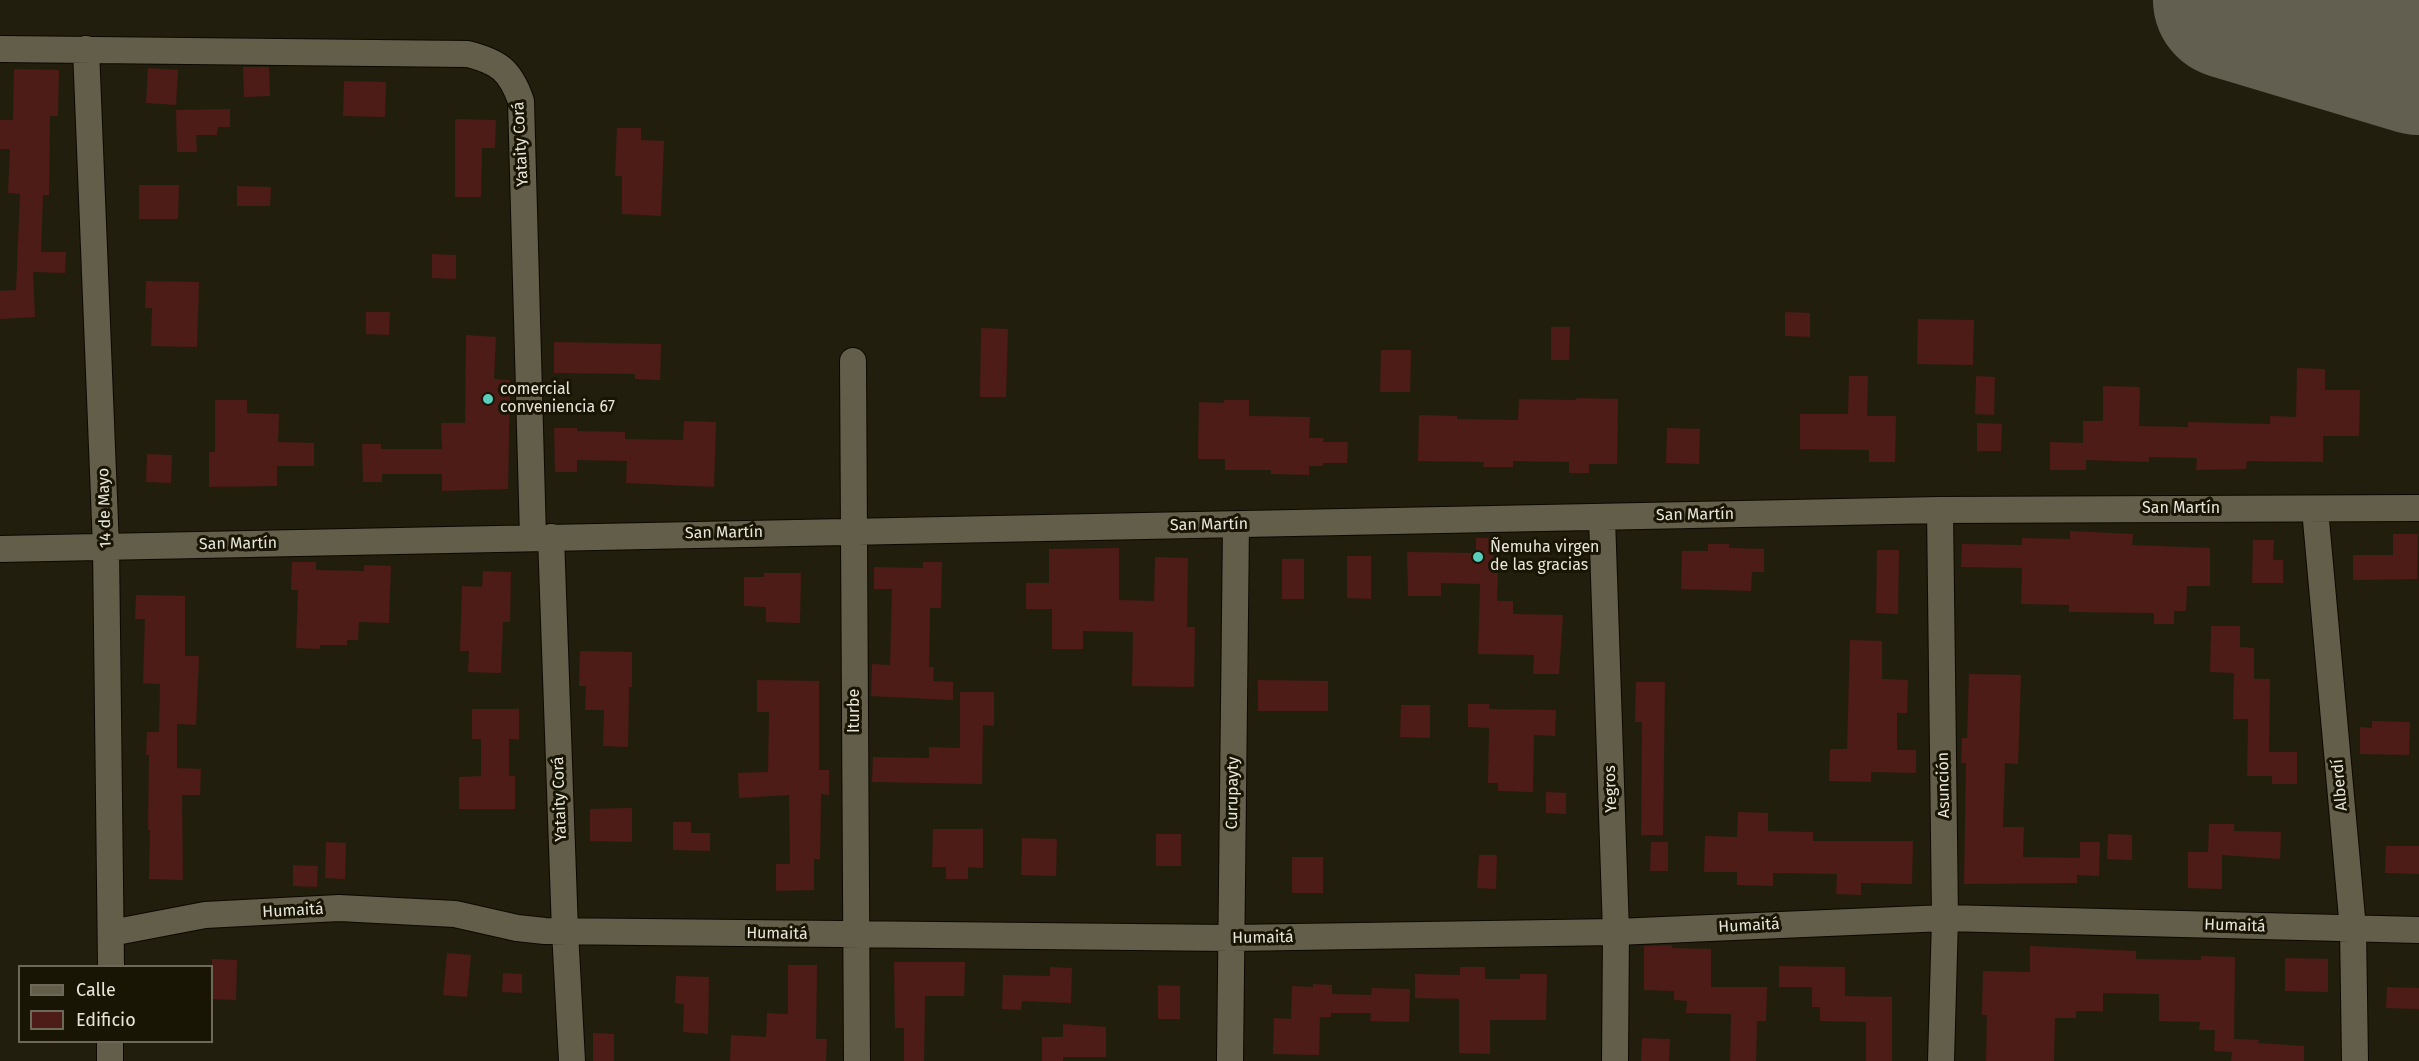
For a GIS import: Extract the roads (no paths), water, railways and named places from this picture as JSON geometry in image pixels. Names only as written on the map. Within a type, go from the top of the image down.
[{"type":"street","name":"Yataity Corá","points":[[0,49],[468,54],[494,62],[505,70],[515,84],[521,101],[542,537],[572,1061]]},
{"type":"street","name":"14 de Mayo","points":[[86,49],[106,547],[111,965]]},
{"type":"street","name":"Iturbe","points":[[853,361],[857,1061]]},
{"type":"street","name":"San Martín","points":[[0,549],[855,530],[1236,525],[1940,510],[2419,508]]},
{"type":"street","name":"Alberdí","points":[[2315,509],[2353,930],[2355,1061]]},
{"type":"street","name":"Asunción","points":[[1940,510],[1945,918],[1941,1061]]},
{"type":"street","name":"Yegros","points":[[1602,518],[1616,932],[1615,1061]]},
{"type":"street","name":"Curupayty","points":[[1230,1061],[1236,525]]},
{"type":"street","name":"Humaitá","points":[[111,933],[205,915],[339,908],[454,914],[517,928],[565,931],[855,935],[1231,938],[1616,932],[1945,918],[2419,930]]},
{"type":"street","points":[[110,1043],[110,1061]]},
{"type":"place","name":"comercial conveniencia 67","points":[[488,399]]},
{"type":"place","name":"Ñemuha virgen de las gracias","points":[[1478,557]]}]
